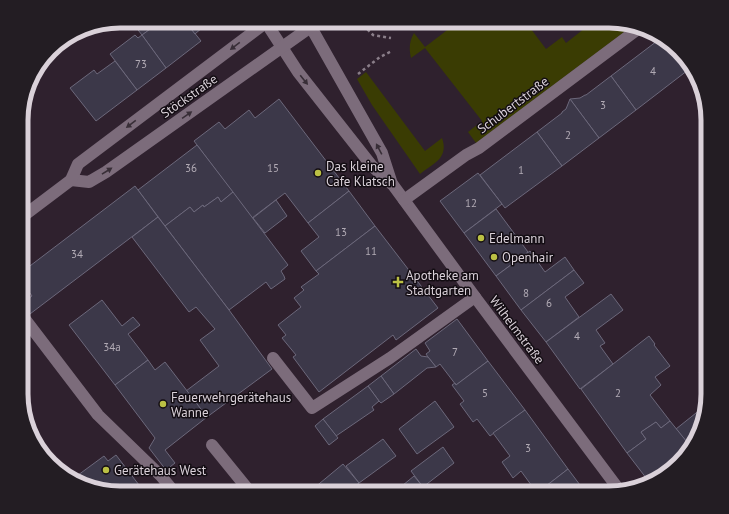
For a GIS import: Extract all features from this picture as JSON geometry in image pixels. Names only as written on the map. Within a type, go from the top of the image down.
[{"type":"street","name":"Stöckstraße","points":[[28,213],[71,180],[78,164],[258,28]]},
{"type":"street","name":"Wilhelmstraße","points":[[270,28],[298,72],[372,166],[393,185],[616,485]]},
{"type":"street","name":"Stöckstraße","points":[[71,180],[89,182],[106,172],[307,28]]},
{"type":"street","name":"Wilhelmstraße","points":[[315,28],[343,85],[382,153],[393,185]]},
{"type":"street","name":"Schubertstraße","points":[[404,200],[466,155],[479,148],[635,32]]},
{"type":"street","points":[[273,358],[312,408],[390,358],[475,297]]},
{"type":"street","points":[[28,323],[98,414],[162,476],[170,486]]},
{"type":"street","points":[[212,445],[245,486]]},
{"type":"path","points":[[366,28],[373,35],[391,38]]},
{"type":"path","points":[[343,85],[380,57],[392,51]]},
{"type":"shaded area","points":[[450,28],[530,28],[546,49],[562,37],[566,43],[585,28],[615,28],[627,30],[476,143],[468,132],[482,121],[425,48],[411,58],[410,42],[414,33],[425,47]]},
{"type":"shaded area","points":[[366,72],[425,151],[442,138],[444,145],[442,155],[435,163],[420,174],[372,105],[357,79]]},
{"type":"building","points":[[136,28],[152,28],[142,35]]},
{"type":"building","points":[[152,28],[191,28],[201,41],[166,68],[142,35]]},
{"type":"building","points":[[190,28],[202,28],[195,34]]},
{"type":"building","points":[[135,35],[138,38],[142,35],[166,68],[137,90],[110,54]]},
{"type":"building","points":[[657,41],[670,51],[687,71],[636,110],[611,76]]},
{"type":"building","points":[[115,61],[137,90],[96,121],[70,88],[94,70],[97,74]]},
{"type":"building","points":[[611,76],[636,110],[599,138],[570,99],[580,98],[586,95]]},
{"type":"building","points":[[279,99],[349,191],[308,223],[285,193],[252,218],[194,141],[219,122],[225,129],[249,110],[255,118]]},
{"type":"building","points":[[570,99],[599,138],[562,166],[537,132],[566,109]]},
{"type":"building","points":[[537,132],[562,166],[505,208],[480,175]]},
{"type":"building","points":[[197,145],[233,192],[221,202],[218,197],[194,212],[190,207],[165,226],[138,190]]},
{"type":"building","points":[[478,173],[502,204],[464,233],[440,201]]},
{"type":"building","points":[[135,186],[158,217],[28,315],[28,299],[32,296],[28,290],[28,267]]},
{"type":"building","points":[[349,191],[375,226],[316,271],[301,251],[319,237],[308,223]]},
{"type":"building","points":[[233,192],[288,265],[281,271],[285,279],[271,289],[266,282],[229,310],[165,226],[190,207],[194,212],[218,197],[221,202]]},
{"type":"building","points":[[276,200],[287,216],[265,233],[253,218]]},
{"type":"building","points":[[496,209],[528,252],[496,276],[464,233]]},
{"type":"building","points":[[158,217],[272,369],[207,417],[186,391],[219,366],[200,340],[215,329],[196,307],[189,312],[132,237]]},
{"type":"building","points":[[375,226],[438,308],[396,340],[393,335],[319,392],[293,357],[296,355],[282,338],[286,335],[278,325],[301,307],[294,298],[304,290],[301,287],[319,274],[316,271]]},
{"type":"building","points":[[530,251],[545,272],[565,257],[574,270],[521,310],[496,276]]},
{"type":"building","points":[[574,270],[584,283],[565,297],[579,317],[546,342],[521,310]]},
{"type":"building","points":[[611,294],[623,310],[596,330],[605,343],[600,346],[613,364],[580,389],[546,342]]},
{"type":"building","points":[[102,300],[122,326],[133,317],[140,325],[128,334],[148,360],[115,385],[69,325]]},
{"type":"building","points":[[457,319],[488,361],[456,385],[440,364],[436,367],[428,357],[426,354],[430,351],[425,343]]},
{"type":"building","points":[[649,336],[670,366],[655,377],[661,385],[650,395],[670,421],[661,428],[656,422],[641,432],[646,439],[627,453],[581,389]]},
{"type":"building","points":[[416,349],[421,356],[428,357],[436,367],[427,368],[394,394],[381,376]]},
{"type":"building","name":"Feuerwehrgerätehaus Wanne","points":[[148,360],[155,370],[165,362],[207,417],[165,450],[175,463],[166,470],[149,448],[155,438],[115,385]]},
{"type":"building","points":[[488,361],[525,410],[490,436],[477,419],[473,422],[460,404],[464,401],[452,385],[455,383],[456,385]]},
{"type":"building","points":[[381,376],[394,394],[381,403],[368,386]]},
{"type":"building","points":[[368,386],[379,401],[372,407],[374,410],[336,436],[323,419]]},
{"type":"building","points":[[435,401],[454,427],[417,454],[399,429]]},
{"type":"building","points":[[525,410],[568,469],[546,486],[532,486],[521,471],[513,478],[502,462],[510,456],[493,433]]},
{"type":"building","points":[[699,410],[694,429],[687,442],[676,429]]},
{"type":"building","points":[[323,419],[338,438],[329,445],[315,426]]},
{"type":"building","points":[[670,421],[687,442],[674,459],[665,467],[646,478],[627,453],[646,439],[641,432],[656,422],[661,428]]},
{"type":"building","points":[[383,439],[396,456],[359,483],[346,466]]},
{"type":"building","points":[[443,447],[454,463],[424,486],[422,486],[411,471]]},
{"type":"building","name":"Gerätehaus West","points":[[116,455],[139,485],[114,486],[96,483],[77,476],[104,456],[108,461]]},
{"type":"building","points":[[343,464],[359,483],[355,486],[316,486]]},
{"type":"building","points":[[568,469],[581,486],[546,486]]},
{"type":"building","points":[[414,476],[422,486],[402,486]]},
{"type":"place","name":"Das kleine Cafe Klatsch","points":[[318,173]]},
{"type":"place","name":"Edelmann","points":[[481,238]]},
{"type":"place","name":"Openhair","points":[[494,257]]},
{"type":"place","name":"Apotheke am Stadtgarten","points":[[398,282]]},
{"type":"place","name":"Feuerwehrgerätehaus Wanne","points":[[163,404]]},
{"type":"place","name":"Gerätehaus West","points":[[106,470]]}]
